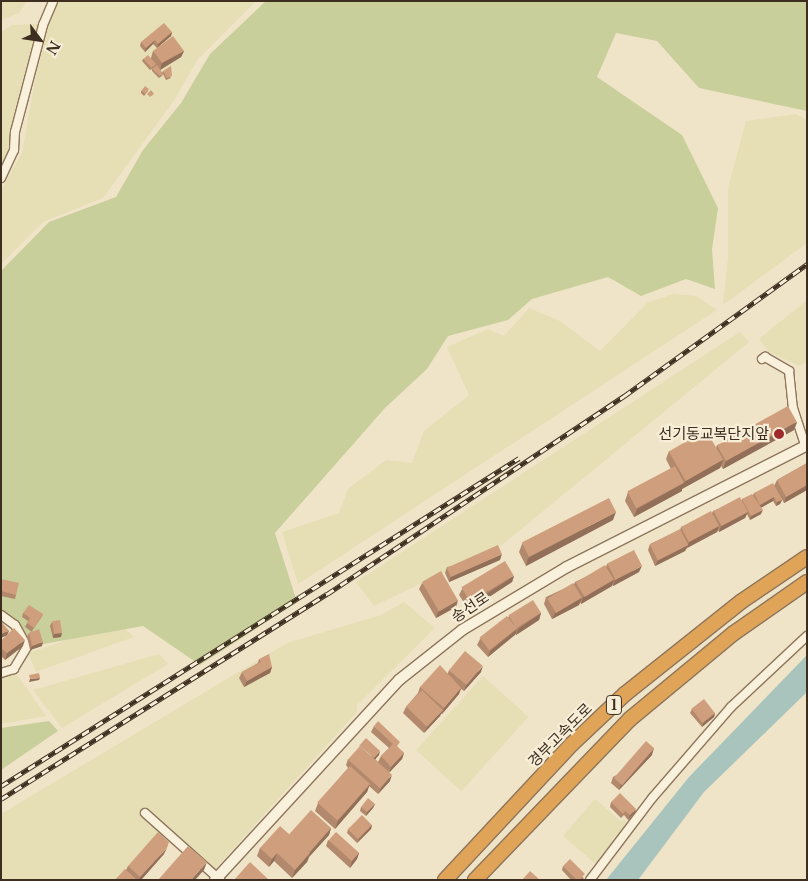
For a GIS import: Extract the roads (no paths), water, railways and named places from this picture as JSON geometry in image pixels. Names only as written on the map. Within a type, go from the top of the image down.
[{"type":"highway","name":"경부고속도로","points":[[445,880],[572,744],[625,694],[735,606],[807,557]]},
{"type":"highway","name":"1","points":[[475,880],[630,720],[734,633],[807,582]]},
{"type":"main road","name":"송선로","points":[[218,879],[399,680],[462,630],[567,567],[806,446]]},
{"type":"street","points":[[1,178],[14,150],[15,132],[43,25],[53,1]]},
{"type":"street","points":[[762,359],[765,357],[789,371],[793,408],[806,446]]},
{"type":"street","points":[[1,615],[15,625],[27,647],[14,668],[1,673]]},
{"type":"street","points":[[590,880],[653,797],[730,707],[807,636]]},
{"type":"street","points":[[145,813],[218,879]]},
{"type":"water","points":[[807,655],[807,692],[704,792],[638,880],[606,880],[689,777]]},
{"type":"railway","points":[[1,799],[327,594],[624,396],[807,264]]},
{"type":"railway","points":[[1,786],[519,458]]},
{"type":"place","name":"선기동교복단지앞","points":[[779,434]]}]
